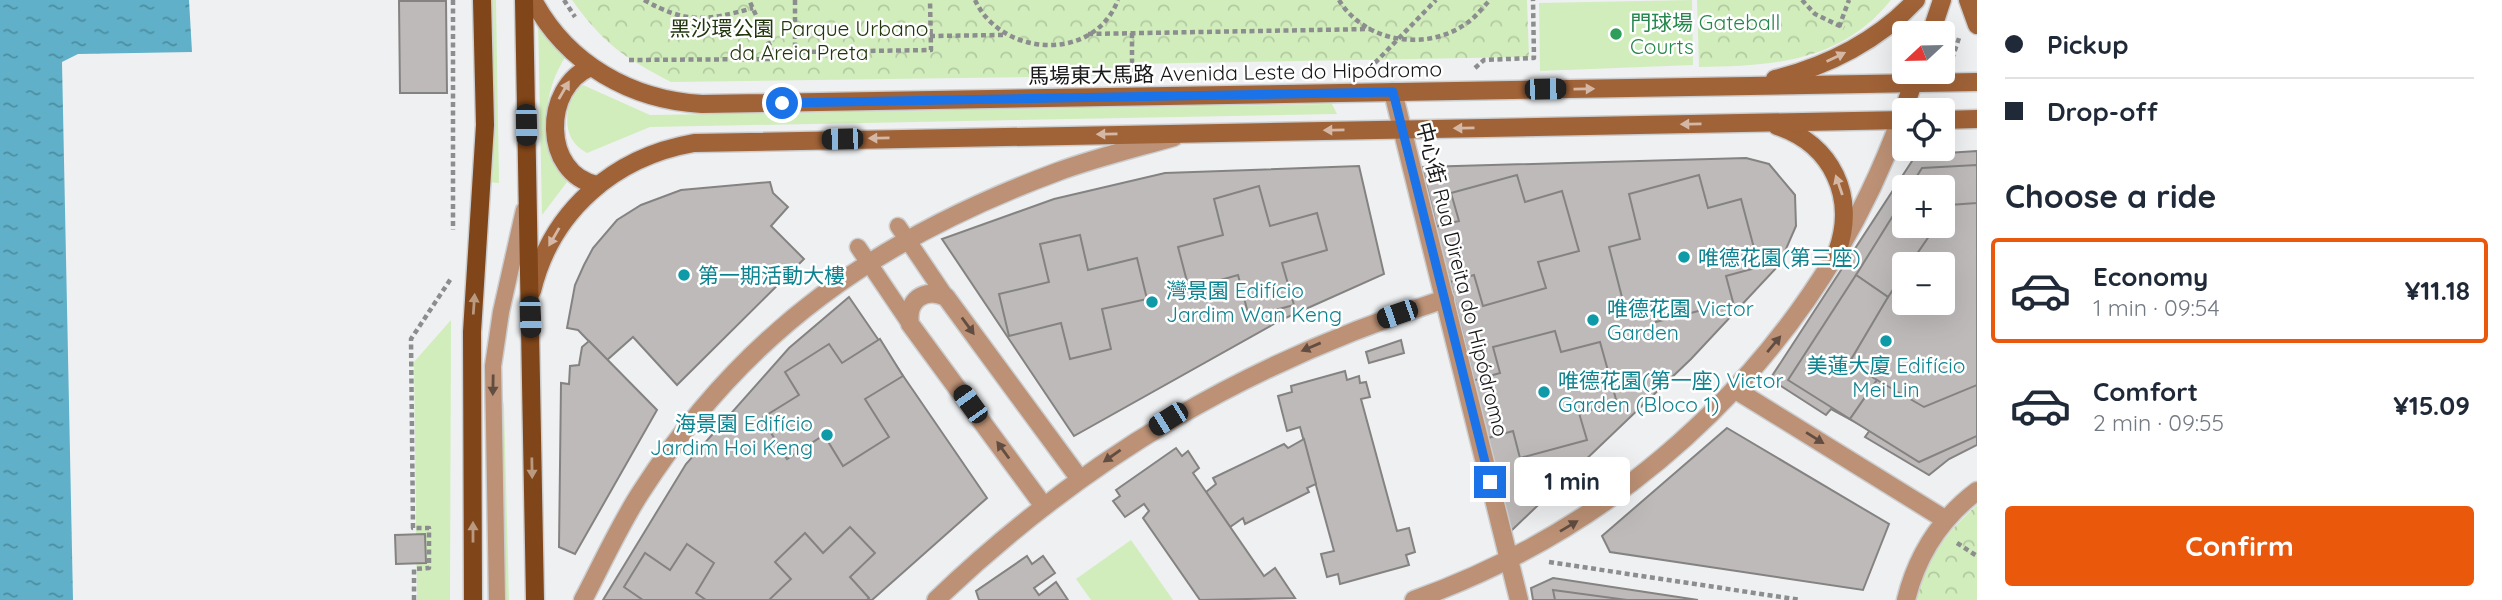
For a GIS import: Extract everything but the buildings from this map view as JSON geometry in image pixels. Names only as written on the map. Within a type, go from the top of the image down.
[{"type":"main road","points":[[473,600],[472,332],[485,125],[482,0]]},
{"type":"main road","points":[[524,0],[535,600]]},
{"type":"main road","name":"馬場東大馬路 Avenida Leste do Hipódromo","points":[[533,0],[554,32],[591,67],[620,85],[652,97],[702,104],[1723,86],[1892,78]]},
{"type":"main road","points":[[1723,86],[1793,75],[1837,58],[1877,34],[1916,0]]},
{"type":"main road","points":[[1935,21],[1942,0]]},
{"type":"main road","points":[[1968,0],[1977,26]]},
{"type":"main road","points":[[591,67],[575,75],[560,95],[556,111],[557,142],[561,158],[570,171],[582,180],[597,185]]},
{"type":"main road","name":"馬場東大馬路 Avenida Leste do Hipódromo","points":[[1955,80],[1977,82]]},
{"type":"main road","points":[[1955,120],[1977,119]]},
{"type":"main road","points":[[529,302],[543,258],[557,230],[575,206],[597,185],[649,154],[710,141],[1892,120]]},
{"type":"main road","points":[[1760,123],[1801,136],[1824,155],[1832,167],[1843,194],[1845,209],[1845,224],[1837,252]]},
{"type":"street","name":"中心街 Rua Direita do Hipódromo","points":[[1393,92],[1513,558],[1519,600]]},
{"type":"street","points":[[583,600],[640,493],[693,420],[737,369],[794,316],[868,255],[902,233],[1059,171],[1187,133]]},
{"type":"street","points":[[1414,600],[1457,585],[1513,558],[1576,522],[1633,483],[1686,438],[1735,390],[1780,337],[1837,252],[1892,144]]},
{"type":"street","points":[[1043,505],[910,324],[910,309],[918,297],[932,293],[946,297],[1079,478]]},
{"type":"street","points":[[936,600],[1043,505],[1168,419],[1257,372],[1349,331],[1445,299]]},
{"type":"street","points":[[1735,390],[1946,520]]},
{"type":"street","points":[[1906,600],[1920,558],[1946,520],[1977,491]]},
{"type":"lane","points":[[497,600],[493,366],[501,312],[527,197]]},
{"type":"lane","points":[[902,233],[946,297]]},
{"type":"lane","points":[[868,255],[910,324]]},
{"type":"path","points":[[453,0],[453,234]]},
{"type":"path","points":[[644,0],[666,12],[696,20],[715,19],[753,8]]},
{"type":"path","points":[[624,60],[776,59],[749,0]]},
{"type":"path","points":[[794,0],[795,52],[931,50],[930,0]]},
{"type":"path","points":[[975,0],[980,12],[1007,35],[1022,43],[1048,46],[1075,41],[1088,34],[1097,28],[1118,0]]},
{"type":"path","points":[[1339,0],[1361,24],[1415,41],[1443,36],[1468,23],[1490,0]]},
{"type":"path","points":[[1347,93],[1436,0]]},
{"type":"path","points":[[1533,0],[1534,58]]},
{"type":"path","points":[[1802,0],[1815,14],[1839,27],[1849,0]]},
{"type":"path","points":[[1088,34],[1371,29]]},
{"type":"path","points":[[1132,33],[1133,96]]},
{"type":"path","points":[[930,36],[1007,35]]},
{"type":"path","points":[[414,600],[414,569],[429,568],[429,528],[413,528],[411,339],[453,275]]},
{"type":"path","points":[[1513,558],[1801,600]]},
{"type":"green space","points":[[483,0],[496,0],[499,183],[486,182]]},
{"type":"green space","name":"黑沙環公園 Parque Urbano da Areia Preta","points":[[572,0],[1527,0],[1529,57],[1129,64],[1109,76],[671,82],[640,65],[605,39]]},
{"type":"green space","name":"門球場 Gateball Courts","points":[[1692,0],[1693,65],[1540,71],[1539,3]]},
{"type":"green space","points":[[1697,0],[1891,0],[1871,21],[1828,48],[1779,62],[1699,67]]},
{"type":"green space","points":[[538,18],[568,53],[552,84],[547,118],[552,151],[567,182],[542,215]]},
{"type":"green space","points":[[583,85],[650,115],[1332,104],[1337,114],[650,127],[587,153],[569,134],[567,118],[572,92]]},
{"type":"green space","points":[[451,320],[450,600],[417,600],[414,362]]},
{"type":"green space","points":[[501,395],[504,405],[509,600],[494,600]]},
{"type":"green space","points":[[1977,505],[1977,600],[1915,600],[1925,572],[1938,548],[1956,525]]},
{"type":"green space","points":[[1131,540],[1173,600],[1091,600],[1076,579]]},
{"type":"water","points":[[0,0],[189,0],[192,52],[78,54],[62,62],[73,600],[0,600]]},
{"type":"place","name":"門球場 Gateball Courts","points":[[1616,34]]},
{"type":"place","name":"唯德花園(第三座)","points":[[1684,257]]},
{"type":"place","name":"第一期活動大樓","points":[[684,275]]},
{"type":"place","name":"灣景園 Edifício Jardim Wan Keng","points":[[1152,302]]},
{"type":"place","name":"唯德花園 Victor Garden","points":[[1593,320]]},
{"type":"place","name":"美蓮大廈 Edifício Mei Lin","points":[[1886,341]]},
{"type":"place","name":"唯德花園(第一座) Victor Garden (Bloco 1)","points":[[1544,392]]},
{"type":"place","name":"海景園 Edifício Jardim Hoi Keng","points":[[827,435]]},
{"type":"route","points":[[782,103],[1393,92],[1490,482]]}]
